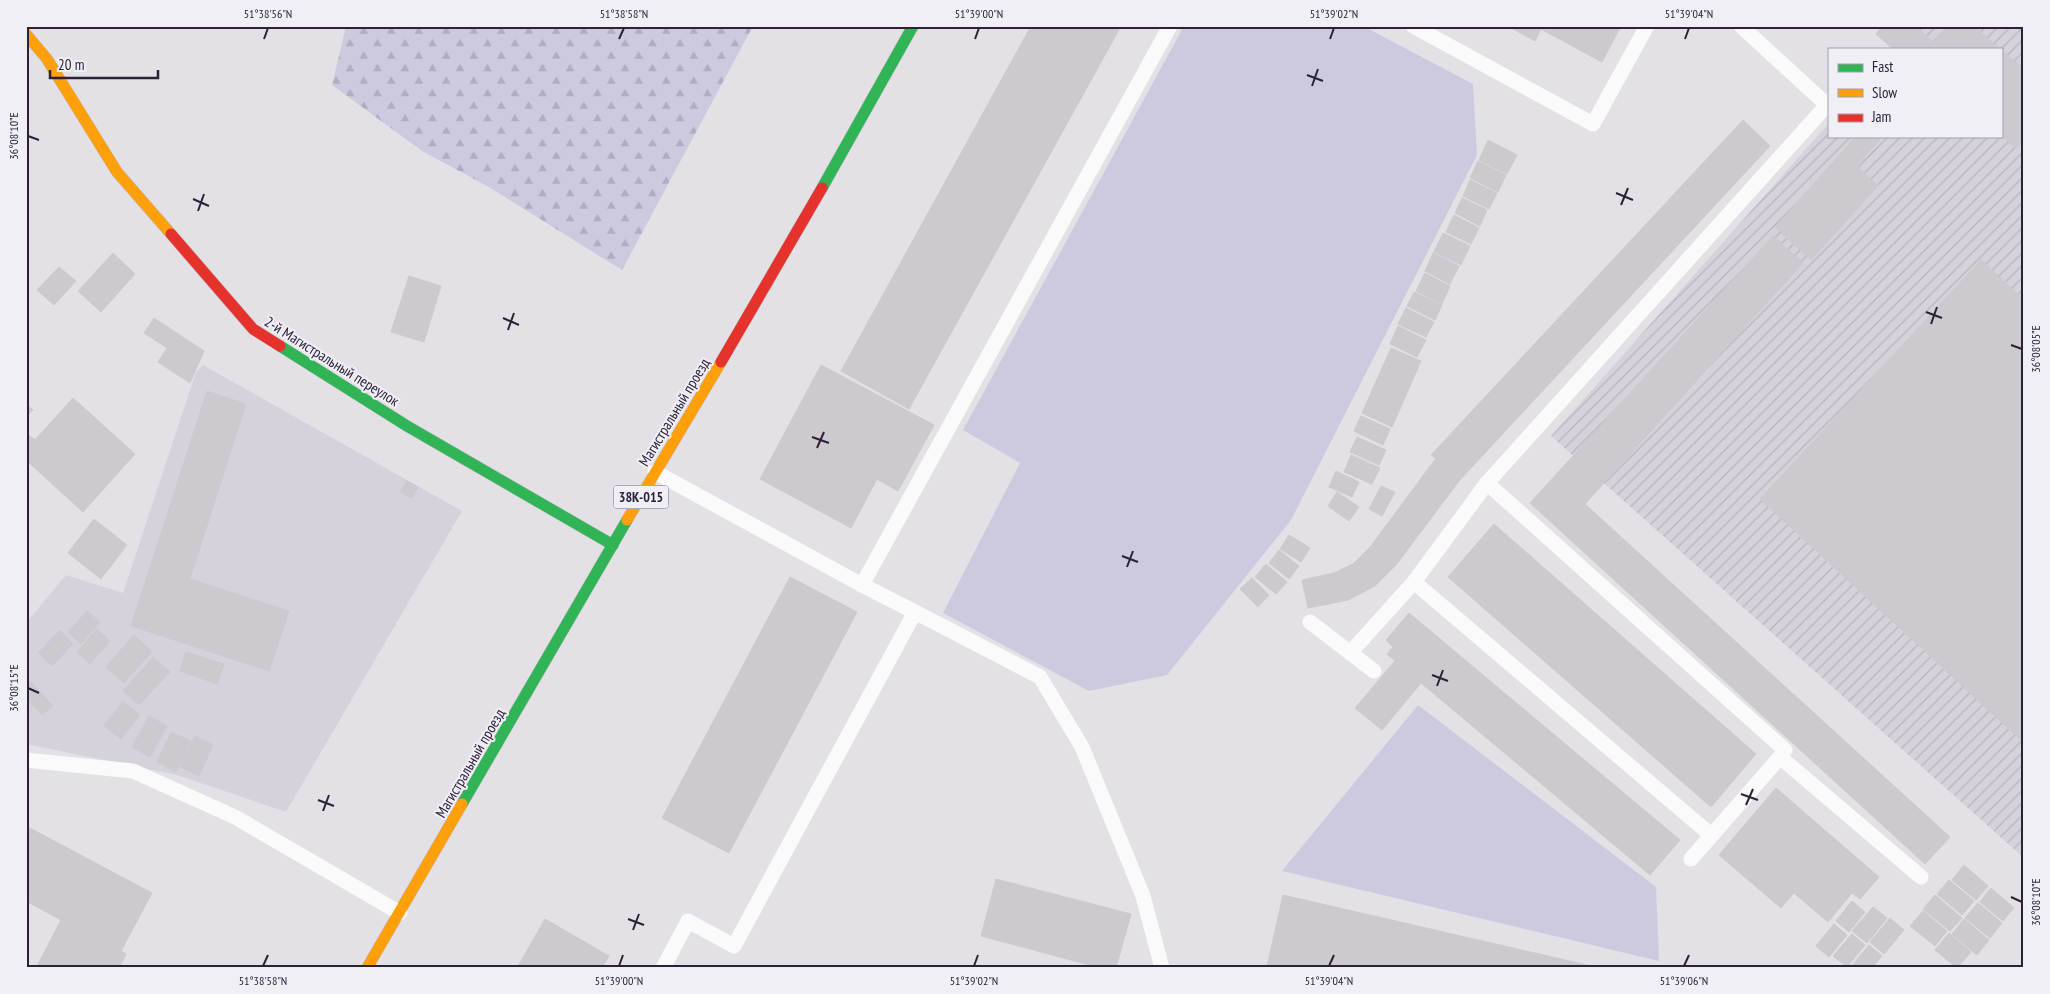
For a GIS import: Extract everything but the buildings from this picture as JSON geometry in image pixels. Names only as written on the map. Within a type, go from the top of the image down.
[{"type":"main road","name":"Магистральный проезд","points":[[367,968],[655,472],[758,301],[913,26]]},
{"type":"main road","name":"2-й Магистральный переулок","points":[[26,34],[47,59],[117,172],[253,329],[407,426],[614,545]]},
{"type":"lane","points":[[862,586],[1170,26]]},
{"type":"lane","points":[[1413,26],[1593,124],[1647,26]]},
{"type":"lane","points":[[1350,653],[1414,582],[1487,483],[1827,105],[1741,26]]},
{"type":"lane","points":[[655,472],[862,586],[1040,677],[1082,747],[1143,896],[1162,968]]},
{"type":"lane","points":[[1487,483],[1786,750],[1691,859]]},
{"type":"lane","points":[[1414,582],[1711,835]]},
{"type":"lane","points":[[663,968],[688,922],[734,946],[915,612]]},
{"type":"lane","points":[[1310,622],[1374,671]]},
{"type":"lane","points":[[1780,757],[1921,877]]},
{"type":"lane","points":[[26,760],[133,771],[235,817],[400,912]]},
{"type":"shaded area","points":[[1915,26],[2024,26],[2024,858],[1551,436],[1828,124],[1828,138],[2002,138],[2002,48],[1896,48]]},
{"type":"shaded area","points":[[203,365],[462,511],[286,812],[177,775],[26,744],[26,623],[66,575],[123,593],[196,372]]},
{"type":"green space","points":[[346,26],[753,26],[622,270],[487,186],[422,151],[332,85]]},
{"type":"green space","points":[[1184,26],[1363,26],[1473,84],[1477,155],[1291,520],[1167,675],[1089,691],[943,613],[1020,463],[963,430]]},
{"type":"green space","points":[[1418,705],[1656,887],[1659,961],[1282,871]]},
{"type":"traffic: fast","points":[[822,188],[913,26]]},
{"type":"traffic: fast","points":[[280,346],[407,426],[613,545]]},
{"type":"traffic: fast","points":[[462,804],[627,520]]},
{"type":"traffic: slow","points":[[26,34],[47,59],[117,172],[171,234]]},
{"type":"traffic: slow","points":[[627,520],[721,362]]},
{"type":"traffic: slow","points":[[367,968],[462,804]]},
{"type":"traffic: jam","points":[[721,362],[822,188]]},
{"type":"traffic: jam","points":[[171,234],[253,329],[280,346]]}]
